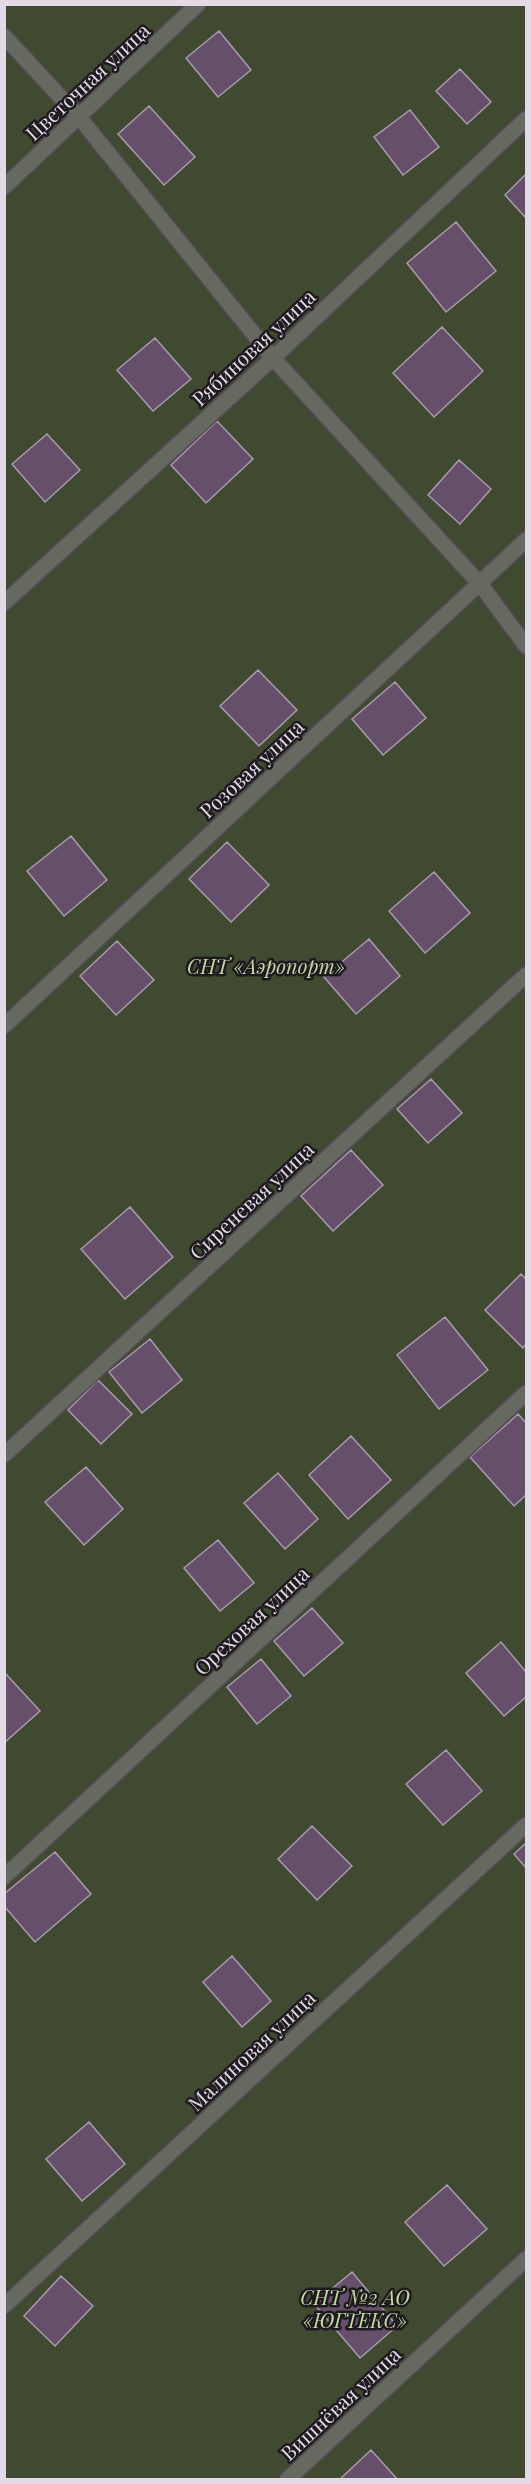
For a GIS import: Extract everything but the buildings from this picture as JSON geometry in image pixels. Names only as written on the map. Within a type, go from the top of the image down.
[{"type":"street","name":"Цветочная улица","points":[[4,187],[198,4]]},
{"type":"street","points":[[4,36],[79,117],[273,358],[480,584],[526,646]]},
{"type":"street","name":"Рябиновая улица","points":[[4,603],[273,358],[526,119]]},
{"type":"street","name":"Розовая улица","points":[[4,1026],[526,540]]},
{"type":"street","name":"Сиреневая улица","points":[[4,1455],[526,975]]},
{"type":"street","name":"Ореховая улица","points":[[4,1877],[526,1393]]},
{"type":"street","name":"Малиновая улица","points":[[4,2306],[526,1825]]},
{"type":"street","name":"Вишнёвая улица","points":[[287,2480],[526,2259]]},
{"type":"green space","name":"СНТ «Аэропорт»","points":[[5,5],[526,5],[526,2479],[5,2480]]},
{"type":"park label","name":"СНТ №2 АО «ЮГТЕКС»","points":[[355,2308]]}]
